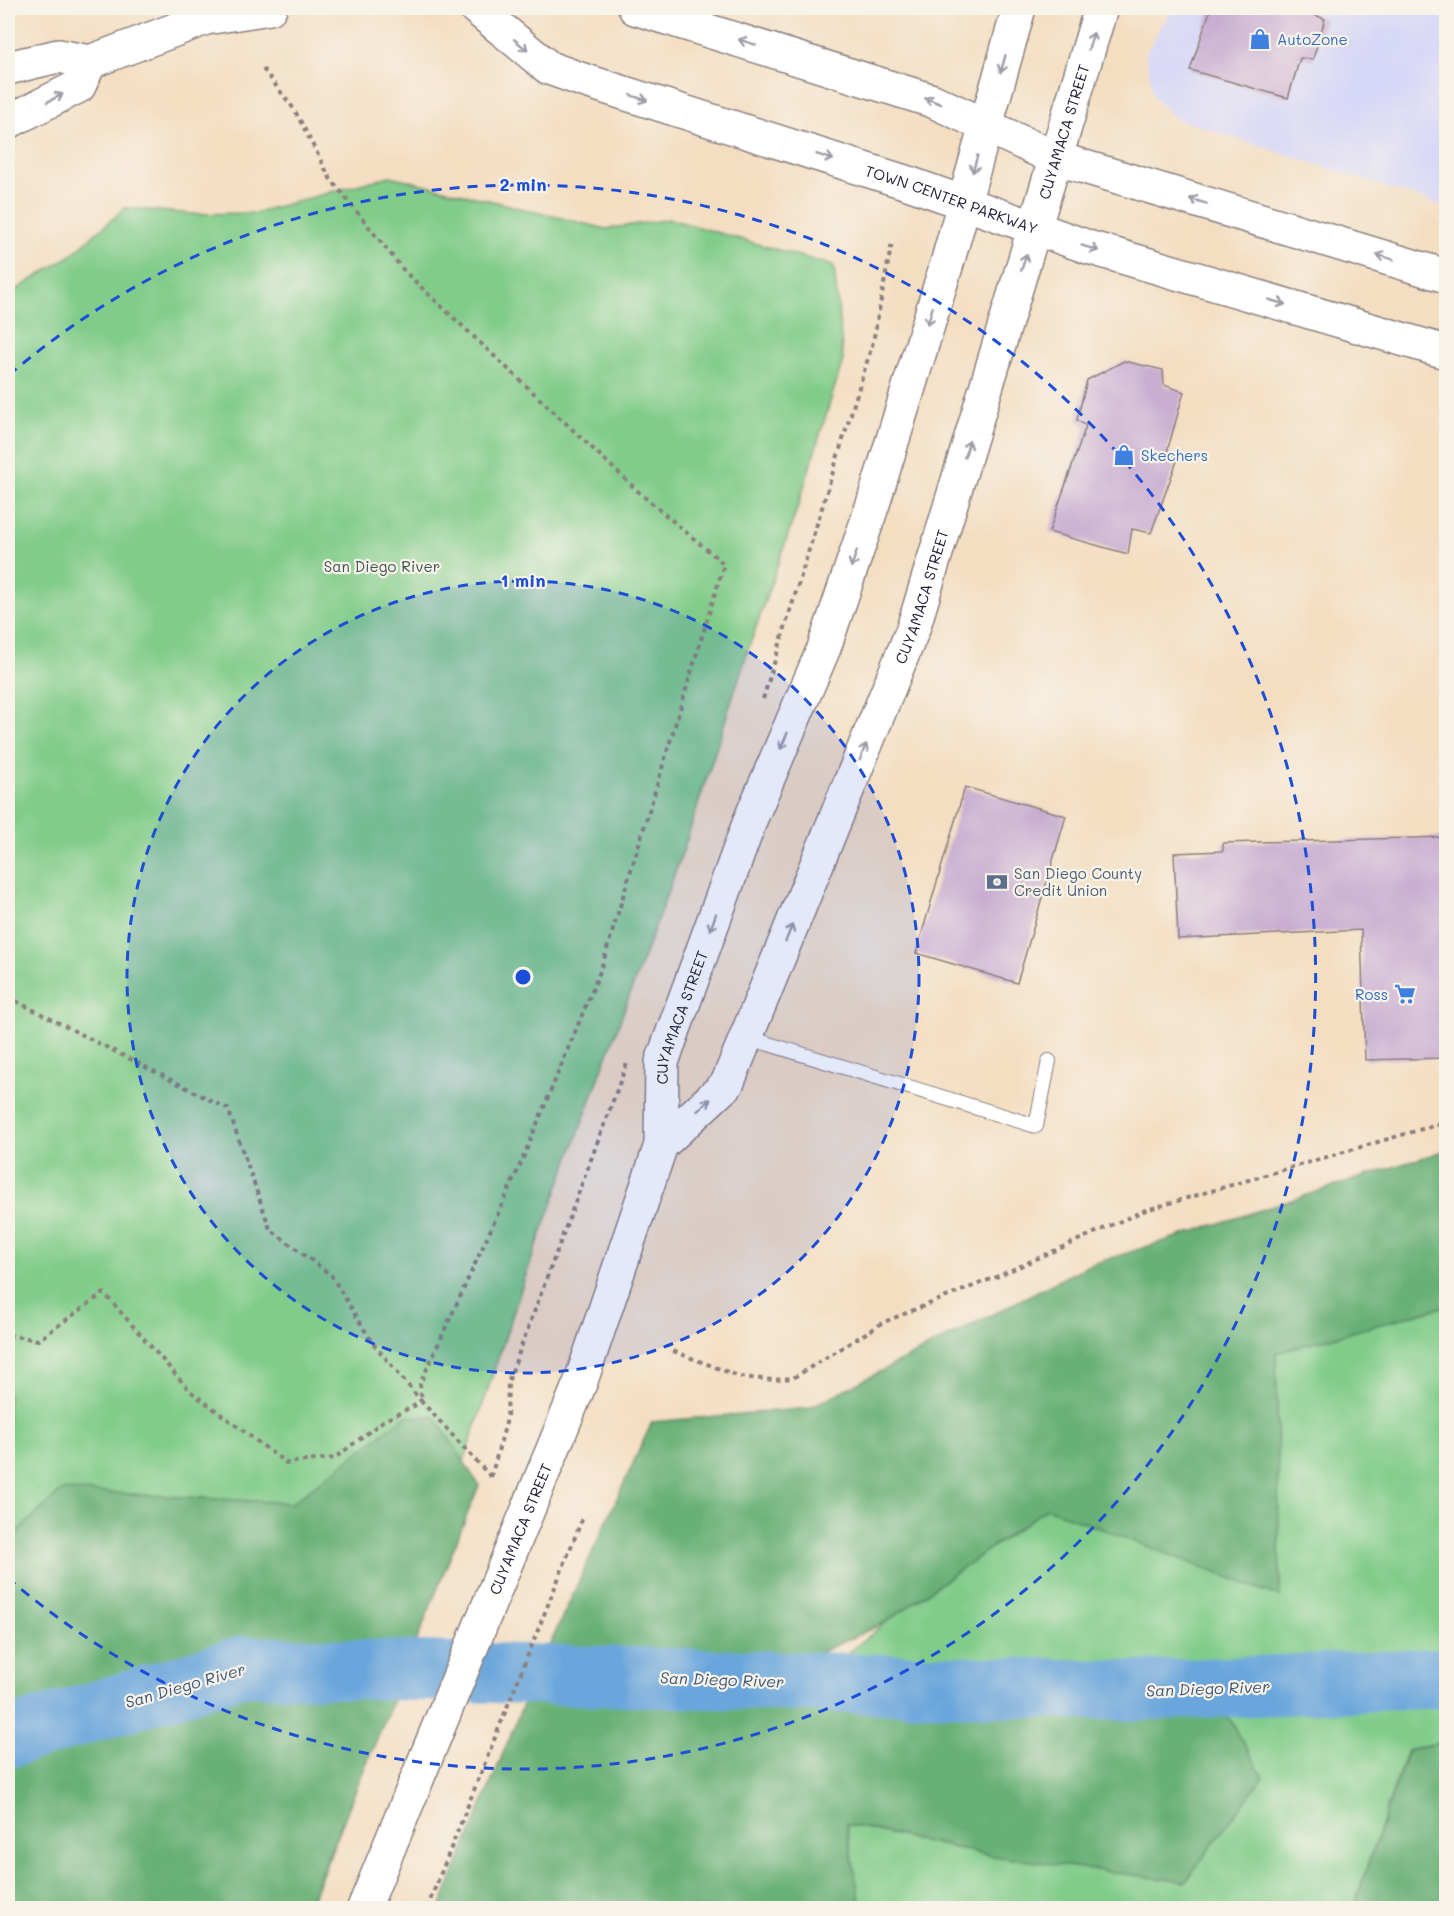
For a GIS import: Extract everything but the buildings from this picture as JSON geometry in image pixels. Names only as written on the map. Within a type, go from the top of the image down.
[{"type":"main road","points":[[8,68],[58,56],[90,62],[206,18],[270,8]]},
{"type":"main road","name":"TOWN CENTER PARKWAY","points":[[476,8],[549,68],[911,184],[1034,230],[1446,352]]},
{"type":"main road","points":[[635,8],[933,101],[987,123],[1055,158],[1446,276]]},
{"type":"main road","name":"CUYAMACA STREET","points":[[364,1908],[581,1381],[661,1145],[662,1062],[751,818],[824,648],[873,504],[1019,8]]},
{"type":"main road","name":"CUYAMACA STREET","points":[[661,1145],[727,1084],[913,629],[1101,8]]},
{"type":"main road","points":[[8,122],[79,86],[90,62]]},
{"type":"lane","points":[[746,1037],[1036,1126],[1049,1061]]},
{"type":"path","points":[[263,69],[294,109],[330,178],[405,272],[642,495],[724,564],[601,969],[518,1170],[420,1384],[422,1402]]},
{"type":"path","points":[[8,997],[228,1109],[270,1229],[331,1275],[372,1342],[422,1402],[491,1477]]},
{"type":"path","points":[[673,1351],[741,1377],[773,1380],[793,1378],[884,1322],[996,1277],[1143,1211],[1446,1122]]},
{"type":"path","points":[[8,1335],[38,1340],[104,1293],[190,1391],[286,1463],[334,1458],[383,1421],[422,1402]]},
{"type":"path","points":[[428,1908],[583,1516]]},
{"type":"shaded area","points":[[1172,8],[1446,8],[1446,207],[1175,118],[1154,98],[1146,53]]},
{"type":"green space","name":"San Diego River","points":[[390,176],[606,229],[670,219],[834,266],[843,360],[798,506],[746,656],[684,848],[524,1280],[459,1476],[425,1599],[359,1782],[309,1908],[8,1908],[8,295],[70,256],[125,208],[194,214],[255,213]]},
{"type":"green space","points":[[1446,1150],[1446,1306],[1276,1353],[1280,1597],[1047,1508],[886,1622],[812,1656],[546,1653],[652,1422],[809,1408],[1087,1266]]},
{"type":"green space","points":[[1446,1306],[1446,1664],[1183,1673],[836,1663],[886,1622],[1047,1508],[1280,1597],[1276,1352]]},
{"type":"green space","points":[[406,1416],[435,1417],[479,1485],[407,1665],[241,1659],[8,1731],[8,1540],[62,1490],[292,1503]]},
{"type":"green space","points":[[246,1678],[397,1691],[306,1908],[8,1908],[8,1752]]},
{"type":"green space","points":[[1446,1691],[1446,1742],[1407,1750],[1353,1908],[861,1908],[845,1824],[993,1856],[1263,1777],[1228,1716],[1390,1694]]},
{"type":"green space","points":[[528,1692],[1228,1716],[1263,1777],[1185,1882],[993,1856],[846,1824],[861,1908],[440,1908]]},
{"type":"green space","points":[[1446,1742],[1446,1908],[1353,1908],[1408,1750]]},
{"type":"waterway","name":"San Diego River","points":[[8,1738],[243,1666],[1137,1691],[1446,1678]]},
{"type":"place","name":"AutoZone","points":[[1260,39]]},
{"type":"place","name":"Skechers","points":[[1124,455]]},
{"type":"place","name":"San Diego County Credit Union","points":[[997,882]]},
{"type":"place","name":"Ross","points":[[1405,994]]}]
